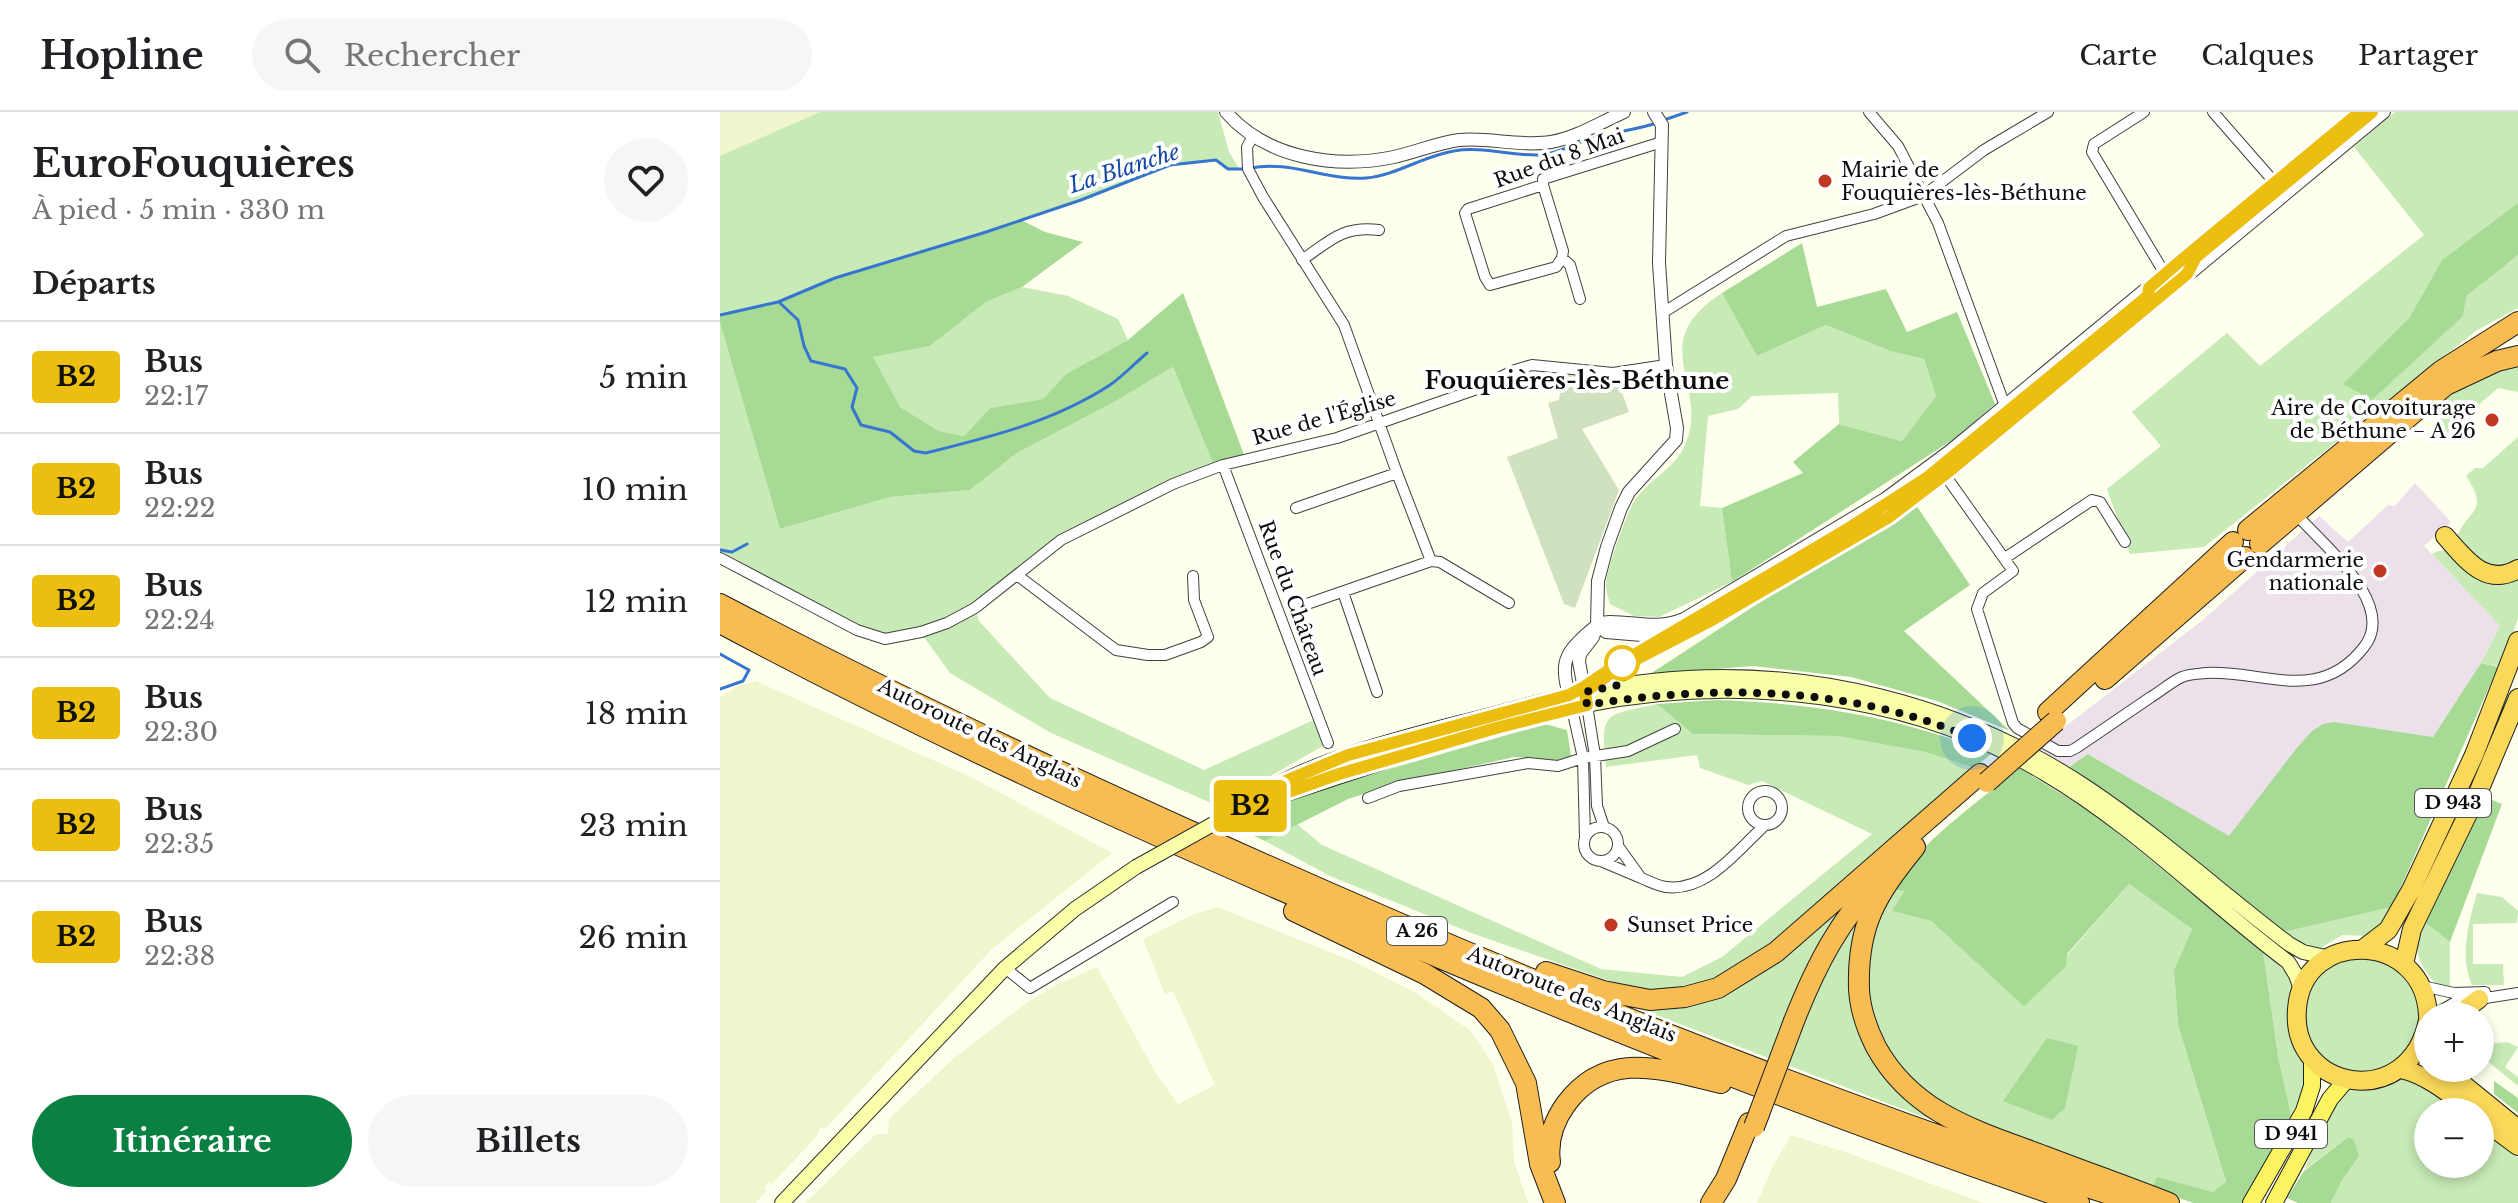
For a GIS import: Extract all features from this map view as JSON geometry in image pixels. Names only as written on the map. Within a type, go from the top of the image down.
[{"type":"highway","points":[[1388,919],[1603,991],[1650,1000],[1685,997],[1718,988],[1776,952],[1909,844],[2441,371],[2518,322]]},
{"type":"highway","points":[[2247,543],[2295,513],[2446,385],[2497,361],[2518,356]]},
{"type":"highway","points":[[2445,536],[2478,571],[2494,576],[2510,574],[2518,569]]},
{"type":"highway","name":"Autoroute des Anglais","points":[[720,604],[994,741],[1388,919],[1737,1060],[1934,1134],[2136,1203]]},
{"type":"highway","name":"Autoroute des Anglais","points":[[720,623],[850,690],[1147,831],[1515,990],[1779,1095],[2079,1203]]},
{"type":"highway","name":"D 943","points":[[2363,949],[2388,930],[2411,890],[2474,755],[2518,641]]},
{"type":"highway","name":"D 943","points":[[2404,964],[2412,929],[2460,831],[2518,698]]},
{"type":"highway","points":[[1147,831],[1209,869],[1425,974],[1481,1008],[1500,1030],[1526,1083],[1540,1164],[1555,1203]]},
{"type":"highway","points":[[1711,1203],[1751,1125],[1815,956],[1849,903],[1909,844]]},
{"type":"highway","points":[[1909,844],[1871,910],[1861,937],[1860,1005],[1870,1034],[1887,1066],[1915,1096],[1963,1125],[2169,1203]]},
{"type":"highway","points":[[2414,1054],[2401,1069],[2375,1080],[2347,1079],[2322,1068],[2312,1058],[2302,1043],[2297,1025],[2297,1007],[2301,989],[2318,966],[2346,951],[2363,949],[2378,951],[2404,964],[2422,986],[2424,1002]]},
{"type":"highway","points":[[2475,1002],[2479,999]]},
{"type":"highway","points":[[1565,1203],[1550,1170],[1551,1135],[1557,1117],[1569,1100],[1584,1085],[1602,1074],[1621,1067],[1647,1066],[1779,1095]]},
{"type":"highway","points":[[2401,1069],[2414,1072],[2457,1098]]},
{"type":"highway","points":[[2455,1082],[2468,1098]]},
{"type":"highway","points":[[2494,1118],[2518,1129]]},
{"type":"highway","points":[[1723,1203],[1734,1182],[1751,1125]]},
{"type":"highway","points":[[2494,1125],[2518,1146]]},
{"type":"main road","points":[[782,1203],[1005,968],[1075,909],[1136,867],[1240,809],[1339,774],[1653,680],[1749,677],[1832,686],[1883,696],[1930,710],[2019,748],[2090,789],[2289,944],[2303,952],[2330,958]]},
{"type":"main road","points":[[1578,700],[1766,693],[1863,705],[1951,729],[2041,771],[2114,820],[2288,962],[2301,989]]},
{"type":"main road","name":"D 941","points":[[2251,1203],[2304,1111],[2312,1086],[2312,1058]]},
{"type":"main road","name":"D 941","points":[[2274,1203],[2330,1099],[2347,1079]]},
{"type":"street","points":[[1226,112],[1253,136],[1275,150],[1294,156],[1364,160],[1393,157],[1459,140],[1549,142],[1624,112]]},
{"type":"street","points":[[1869,112],[1898,146],[1938,223],[2005,406],[2014,418]]},
{"type":"street","points":[[1664,312],[1786,236],[1874,214],[1923,196],[1984,150],[2048,112]]},
{"type":"street","points":[[2144,112],[2094,144],[2092,152],[2170,279]]},
{"type":"street","points":[[2213,112],[2276,184]]},
{"type":"street","points":[[1597,625],[1606,632],[1678,638],[1889,517],[2014,418],[2360,112]]},
{"type":"street","points":[[1597,625],[1607,622],[1668,625],[1703,609],[1885,499],[2384,112]]},
{"type":"street","points":[[1641,878],[1618,846],[1616,836],[1604,827],[1597,806],[1578,700],[1580,654],[1593,637],[1597,625],[1601,567],[1621,508],[1629,492],[1676,440],[1677,428],[1666,365],[1659,263],[1662,142],[1658,118]]},
{"type":"street","points":[[1253,136],[1247,147],[1248,169],[1344,325],[1431,561]]},
{"type":"street","name":"Rue du 8 Mai","points":[[1562,258],[1556,267],[1490,285],[1465,213],[1468,209],[1543,185],[1543,179],[1662,142]]},
{"type":"street","points":[[1543,185],[1563,251],[1562,258],[1570,265],[1580,299]]},
{"type":"street","points":[[1302,260],[1338,234],[1359,228],[1379,230]]},
{"type":"street","name":"Rue de l'Église","points":[[720,558],[841,623],[885,639],[921,632],[975,608],[1061,540],[1173,484],[1223,465],[1337,438],[1474,390],[1532,365],[1613,373],[1666,365]]},
{"type":"street","name":"Rue du Château","points":[[1223,465],[1328,743]]},
{"type":"street","points":[[1296,508],[1397,473]]},
{"type":"street","points":[[1945,475],[2013,571],[1983,593],[1977,609],[2009,714],[2017,728],[2064,752],[2076,748],[2181,677],[2217,673],[2293,683],[2317,680],[2355,658],[2369,641],[2373,620],[2370,603],[2357,581],[2295,513]]},
{"type":"street","points":[[2005,558],[2092,500],[2100,502],[2125,542]]},
{"type":"street","points":[[1304,605],[1431,561],[1440,562],[1509,603]]},
{"type":"street","points":[[1017,575],[1116,650],[1148,655],[1165,655],[1208,637],[1194,600],[1193,576]]},
{"type":"street","points":[[1343,592],[1377,692]]},
{"type":"street","points":[[1368,798],[1399,786],[1528,763],[1558,766],[1628,751],[1675,729]]},
{"type":"street","points":[[1589,757],[1585,853],[1593,860],[1665,887],[1689,886],[1708,878],[1765,825]]},
{"type":"street","points":[[1585,838],[1593,829],[1604,827]]},
{"type":"street","points":[[1603,862],[1613,857],[1618,846]]},
{"type":"street","points":[[1005,968],[1030,988],[1173,902]]},
{"type":"street","points":[[2422,986],[2454,993],[2518,993]]},
{"type":"street","points":[[2460,1002],[2499,994]]},
{"type":"shaded area","points":[[2415,483],[2451,522],[2424,546],[2500,626],[2481,663],[2433,737],[2334,722],[2312,731],[2229,837],[2089,754],[2068,768],[2037,752],[2057,733],[2204,619],[2319,516],[2348,542],[2388,505],[2395,506]]},
{"type":"green space","points":[[720,112],[820,112],[720,157]]},
{"type":"green space","points":[[820,112],[1218,112],[1229,152],[1240,170],[1228,169],[1216,160],[1170,165],[1086,199],[835,278],[778,302],[720,315],[720,156]]},
{"type":"green space","points":[[2395,112],[2518,112],[2518,203],[2442,260],[2409,318],[2344,384],[2518,255],[2518,308],[2477,330],[2204,547],[2130,554],[2107,489],[2161,446],[2132,412],[2227,333],[2260,366],[2424,235],[2354,147]]},
{"type":"green space","points":[[2518,203],[2518,255],[2466,296],[2463,316],[2372,400],[2343,384],[2409,318],[2442,260]]},
{"type":"green space","points":[[1021,220],[1045,232],[1083,242],[1022,287],[986,302],[930,346],[873,357],[900,407],[939,431],[964,436],[990,408],[1043,399],[1066,374],[1128,340],[1183,293],[1246,460],[1215,468],[1173,367],[1017,453],[970,490],[890,497],[780,529],[720,315],[778,302],[835,278]]},
{"type":"green space","points":[[1802,243],[1817,307],[1886,289],[1907,332],[1957,312],[1995,404],[1957,437],[1732,582],[1722,508],[1803,473],[1793,462],[1839,424],[1902,441],[1936,396],[1924,359],[1890,351],[1826,325],[1757,356],[1722,293]]},
{"type":"green space","points":[[1022,287],[1068,296],[1118,319],[1128,340],[1066,374],[1043,399],[990,408],[964,436],[939,431],[900,407],[872,357],[930,346],[986,302]]},
{"type":"green space","points":[[1722,293],[1757,356],[1826,325],[1890,351],[1924,359],[1936,396],[1902,441],[1839,424],[1838,393],[1752,396],[1738,409],[1708,416],[1700,506],[1722,508],[1732,582],[1659,617],[1634,616],[1610,604],[1606,586],[1609,569],[1635,500],[1682,451],[1690,428],[1691,407],[1682,350],[1686,331],[1698,312]]},
{"type":"green space","points":[[720,323],[780,529],[890,497],[970,490],[1017,453],[1173,367],[1215,468],[1061,540],[975,608],[979,621],[1050,698],[1204,770],[1318,718],[1328,743],[1218,806],[1051,733],[950,673],[921,633],[885,639],[720,558]]},
{"type":"green space","points":[[2518,361],[2518,392],[2498,388],[2442,437],[2442,420],[2435,419],[2439,396]]},
{"type":"green space","points":[[1562,372],[1617,378],[1629,412],[1582,429],[1619,490],[1575,608],[1564,604],[1507,457],[1558,438],[1548,403],[1559,400]]},
{"type":"green space","points":[[2518,437],[2518,565],[2490,571],[2457,537],[2477,504],[2477,497],[2466,476],[2475,468],[2483,468]]},
{"type":"green space","points":[[1914,502],[1970,585],[1904,631],[2010,731],[1937,701],[1851,677],[1753,666],[1650,674]]},
{"type":"green space","points":[[2438,551],[2518,576],[2518,618],[2502,667],[2481,663],[2500,626],[2432,554]]},
{"type":"green space","points":[[2481,663],[2498,667],[2392,907],[2284,932],[2143,820],[2068,768],[2088,754],[2229,836],[2312,731],[2334,722],[2433,737]]},
{"type":"green space","points":[[756,681],[973,778],[1112,853],[992,949],[826,1128],[820,1128],[817,1136],[772,1184],[768,1182],[764,1189],[766,1192],[755,1203],[720,1203],[720,697],[736,687]]},
{"type":"green space","points":[[1716,700],[1787,704],[1856,714],[1924,730],[1991,754],[1974,768],[1925,752],[1838,736],[1693,734],[1657,704]]},
{"type":"green space","points":[[1657,704],[1693,734],[1838,736],[1925,752],[1974,768],[1875,891],[1904,891],[1892,911],[1931,921],[2024,1005],[2129,884],[2192,929],[2174,970],[2178,1025],[2226,1183],[2213,1192],[2158,1178],[2152,1188],[1953,1113],[1934,1121],[1614,999],[1613,982],[1474,934],[1330,876],[1265,841],[1297,824],[1322,845],[1601,969],[1682,977],[1722,957],[1872,834],[1762,781],[1748,785],[1700,768],[1697,755],[1606,767],[1604,734],[1610,718]]},
{"type":"green space","points":[[1545,724],[1567,730],[1571,756],[1557,760],[1514,757],[1402,782],[1348,799],[1265,841],[1234,827],[1310,792]]},
{"type":"green space","points":[[2019,768],[2093,813],[2263,951],[2278,1056],[2291,1115],[2242,1203],[2193,1203],[2152,1188],[2157,1177],[2213,1192],[2226,1182],[2178,1025],[2174,970],[2192,929],[2129,884],[2067,954],[2066,966],[2024,1006],[1931,921],[1892,911],[1904,891],[1891,890],[1917,855],[1949,824]]},
{"type":"green space","points":[[2483,796],[2502,804],[2450,942],[2423,921]]},
{"type":"green space","points":[[2477,893],[2502,897],[2518,911],[2517,923],[2473,924],[2473,964],[2503,964],[2504,985],[2472,985],[2468,974],[2467,939]]},
{"type":"green space","points":[[1218,907],[1357,963],[1416,993],[1471,1031],[1493,1064],[1512,1123],[1514,1162],[1528,1203],[805,1203],[876,1134],[888,1134],[889,1119],[953,1059],[1026,1003],[1060,983],[1097,967],[1157,1075],[1178,1104],[1215,1085],[1173,991],[1165,994],[1143,939],[1192,915]]},
{"type":"green space","points":[[2392,907],[2380,930],[2367,936],[2342,935],[2321,948],[2294,941],[2284,932]]},
{"type":"green space","points":[[2423,921],[2450,942],[2450,987],[2437,985],[2418,955]]},
{"type":"green space","points":[[2263,951],[2290,976],[2287,1007],[2290,1025],[2306,1072],[2305,1091],[2291,1115],[2278,1056]]},
{"type":"green space","points":[[2351,957],[2373,957],[2394,966],[2403,973],[2419,1002],[2414,1002],[2414,1038],[2410,1046],[2394,1062],[2373,1071],[2351,1071],[2330,1062],[2314,1046],[2305,1025],[2305,1003],[2314,982],[2330,966]]},
{"type":"green space","points":[[2047,1038],[2078,1046],[2065,1108],[2052,1120],[2003,1101]]},
{"type":"green space","points":[[2507,1042],[2518,1047],[2505,1067],[2518,1077],[2518,1086],[2494,1066],[2494,1043]]},
{"type":"green space","points":[[2401,1078],[2414,1080],[2440,1098],[2414,1098],[2414,1178],[2494,1178],[2494,1140],[2518,1158],[2518,1203],[2331,1203],[2359,1156],[2348,1137],[2304,1170],[2332,1109],[2348,1090],[2357,1085]]},
{"type":"green space","points":[[2494,1082],[2518,1098],[2518,1113],[2494,1094]]},
{"type":"green space","points":[[1791,1135],[1851,1154],[1983,1203],[1757,1203]]},
{"type":"green space","points":[[2348,1137],[2354,1140],[2359,1156],[2331,1203],[2298,1203],[2287,1198],[2304,1171]]},
{"type":"waterway","name":"La Blanche","points":[[1664,120],[1687,112]]},
{"type":"waterway","name":"La Blanche","points":[[1251,168],[1294,168],[1337,177],[1366,178],[1454,151],[1546,154],[1657,123]]},
{"type":"waterway","name":"La Blanche","points":[[720,315],[778,302],[835,278],[1081,200],[1170,165],[1216,160],[1228,169],[1243,169]]},
{"type":"waterway","points":[[780,303],[798,320],[811,361],[845,369],[857,388],[852,407],[861,425],[890,432],[914,451],[926,453],[1044,419],[1110,385],[1147,353]]},
{"type":"waterway","points":[[720,550],[732,552],[747,544]]},
{"type":"waterway","points":[[720,654],[749,670],[743,681],[720,689]]},
{"type":"bus line","name":"B2","points":[[2360,112],[2149,288],[2148,296],[1948,462],[1873,514],[1569,695],[1348,755],[1269,788],[1240,809],[1339,774],[1587,705],[1585,692],[1614,671],[1710,621],[1889,517],[1945,475],[2187,274],[2196,257],[2372,112]]},
{"type":"place","name":"Mairie de Fouquières-lès-Béthune","points":[[1825,181]]},
{"type":"place","name":"Aire de Covoiturage de Béthune − A 26","points":[[2492,420]]},
{"type":"place","name":"Gendarmerie nationale","points":[[2380,571]]},
{"type":"place","name":"Sunset Price","points":[[1611,925]]},
{"type":"district","name":"Fouquières-lès-Béthune","points":[[1577,381]]},
{"type":"route","points":[[1622,663],[1624,684],[1585,692],[1587,705],[1678,694],[1766,693],[1863,705],[1908,715],[1972,738]]}]
